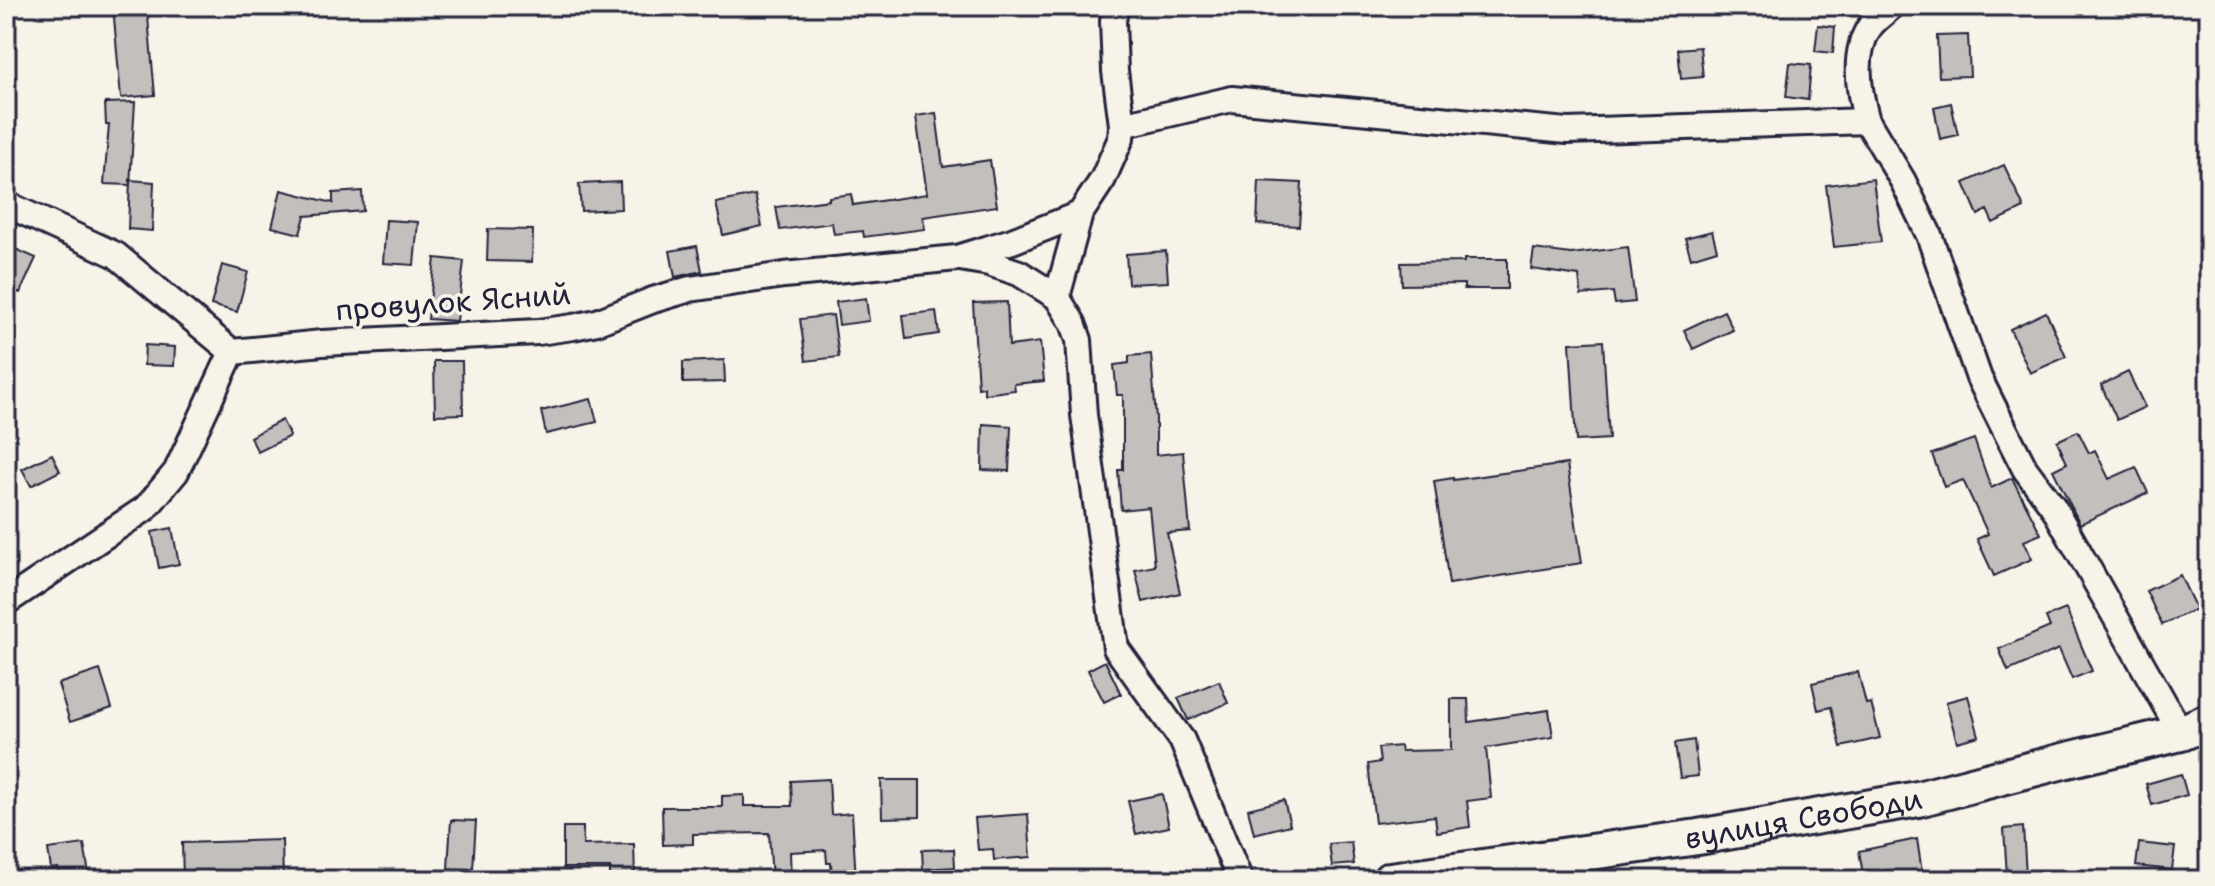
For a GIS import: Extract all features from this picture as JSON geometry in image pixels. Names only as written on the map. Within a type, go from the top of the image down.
[{"type":"street","points":[[1057,297],[1080,214],[1103,179],[1121,138],[1113,21],[1116,6]]},
{"type":"street","points":[[1892,6],[1869,28],[1859,57],[1859,96],[1867,121],[1903,181],[1929,235],[1979,378],[2025,469],[2054,508],[2195,727]]},
{"type":"street","points":[[1122,125],[1232,99],[1567,131],[1867,121]]},
{"type":"street","points":[[6,204],[116,255],[232,352],[176,472],[146,508],[6,602]]},
{"type":"street","name":"провулок Ясний","points":[[232,352],[322,343],[538,332],[573,327],[597,322],[690,289],[784,275],[957,258],[1080,214]]},
{"type":"street","points":[[957,258],[989,263],[1019,273],[1057,297],[1073,323],[1079,340],[1084,415],[1116,648],[1182,740],[1240,880]]},
{"type":"street","name":"вулиця Свободи","points":[[1390,880],[1698,837],[1918,799],[2195,727]]},
{"type":"building","points":[[113,6],[147,6],[155,95],[121,98]]},
{"type":"building","points":[[1818,25],[1835,27],[1833,53],[1815,51]]},
{"type":"building","points":[[1968,35],[1970,76],[1939,77],[1937,36]]},
{"type":"building","points":[[1700,47],[1703,77],[1681,79],[1678,49]]},
{"type":"building","points":[[1790,63],[1811,65],[1808,100],[1786,97]]},
{"type":"building","points":[[135,102],[130,185],[104,184],[109,125],[106,125],[105,103]]},
{"type":"building","points":[[1951,103],[1958,135],[1940,139],[1934,107]]},
{"type":"building","points":[[936,113],[943,167],[990,160],[997,206],[923,217],[925,229],[864,237],[863,231],[834,234],[832,223],[780,230],[776,207],[851,194],[853,205],[927,194],[916,116]]},
{"type":"building","points":[[2004,165],[2024,208],[1993,223],[1987,210],[1978,215],[1964,183]]},
{"type":"building","points":[[1873,179],[1881,242],[1834,247],[1826,185]]},
{"type":"building","points":[[130,180],[154,182],[152,231],[128,229]]},
{"type":"building","points":[[1259,181],[1302,183],[1299,226],[1257,224]]},
{"type":"building","points":[[620,182],[621,209],[581,211],[579,184]]},
{"type":"building","points":[[281,190],[333,203],[333,193],[362,191],[363,211],[305,216],[300,234],[272,227]]},
{"type":"building","points":[[755,195],[762,226],[723,235],[716,203]]},
{"type":"building","points":[[386,220],[418,222],[414,265],[383,263]]},
{"type":"building","points":[[488,229],[533,230],[532,262],[487,261]]},
{"type":"building","points":[[1712,231],[1717,250],[1691,258],[1685,238]]},
{"type":"building","points":[[6,245],[36,258],[20,293],[6,287]]},
{"type":"building","points":[[697,246],[702,271],[675,277],[670,251]]},
{"type":"building","points":[[1628,247],[1635,302],[1615,304],[1613,292],[1581,295],[1579,276],[1531,269],[1534,249],[1571,254]]},
{"type":"building","points":[[1166,251],[1168,282],[1128,284],[1126,254]]},
{"type":"building","points":[[435,258],[464,261],[457,321],[428,319]]},
{"type":"building","points":[[1464,259],[1507,259],[1507,289],[1464,289],[1464,284],[1402,285],[1401,263],[1464,262]]},
{"type":"building","points":[[222,265],[248,272],[237,312],[211,305]]},
{"type":"building","points":[[866,298],[869,321],[839,325],[836,302]]},
{"type":"building","points":[[1007,302],[1009,346],[1040,342],[1044,381],[1014,384],[1015,390],[984,394],[984,387],[978,388],[973,303]]},
{"type":"building","points":[[936,311],[939,334],[906,339],[903,315]]},
{"type":"building","points":[[1724,311],[1733,330],[1693,349],[1684,330]]},
{"type":"building","points":[[2046,312],[2066,357],[2030,373],[2010,329]]},
{"type":"building","points":[[833,315],[839,357],[806,361],[800,319]]},
{"type":"building","points":[[1603,341],[1609,439],[1576,441],[1570,343]]},
{"type":"building","points":[[145,345],[175,347],[174,366],[144,365]]},
{"type":"building","points":[[1151,354],[1156,455],[1183,452],[1190,531],[1167,533],[1180,593],[1143,602],[1135,570],[1155,566],[1149,507],[1121,510],[1118,470],[1123,470],[1123,395],[1117,395],[1114,365],[1129,363],[1129,356]]},
{"type":"building","points":[[724,360],[725,382],[683,383],[683,362]]},
{"type":"building","points":[[434,361],[462,361],[463,414],[435,415]]},
{"type":"building","points":[[2128,372],[2145,407],[2117,420],[2101,385]]},
{"type":"building","points":[[591,399],[597,422],[546,434],[541,411]]},
{"type":"building","points":[[282,420],[290,436],[258,452],[250,437]]},
{"type":"building","points":[[983,424],[1011,426],[1009,471],[982,470]]},
{"type":"building","points":[[2078,431],[2089,453],[2095,450],[2109,479],[2136,467],[2148,493],[2080,524],[2053,470],[2067,463],[2057,441]]},
{"type":"building","points":[[1974,439],[1991,488],[2012,478],[2041,534],[2024,541],[2032,559],[1994,576],[1977,539],[1988,534],[1963,480],[1944,487],[1932,454]]},
{"type":"building","points":[[52,454],[60,471],[31,486],[22,469]]},
{"type":"building","points":[[1567,464],[1582,563],[1449,584],[1434,481]]},
{"type":"building","points":[[172,528],[179,564],[159,568],[152,532]]},
{"type":"building","points":[[2180,575],[2196,609],[2162,625],[2146,591]]},
{"type":"building","points":[[2066,609],[2092,671],[2072,679],[2059,649],[2008,671],[1999,649],[2050,627],[2046,617]]},
{"type":"building","points":[[1105,661],[1121,694],[1104,702],[1088,670]]},
{"type":"building","points":[[100,670],[112,708],[70,722],[58,684]]},
{"type":"building","points":[[1858,672],[1866,704],[1871,703],[1880,738],[1841,747],[1831,707],[1818,710],[1812,683]]},
{"type":"building","points":[[1219,681],[1228,703],[1188,720],[1178,698]]},
{"type":"building","points":[[1968,696],[1979,736],[1957,742],[1946,702]]},
{"type":"building","points":[[1451,699],[1468,699],[1469,722],[1549,710],[1553,737],[1486,748],[1491,798],[1467,801],[1470,827],[1437,832],[1435,816],[1375,823],[1368,764],[1380,762],[1378,748],[1400,746],[1401,751],[1451,750]]},
{"type":"building","points":[[1694,740],[1698,776],[1680,778],[1675,743]]},
{"type":"building","points":[[2181,774],[2187,795],[2152,805],[2146,784]]},
{"type":"building","points":[[829,779],[831,815],[852,813],[856,880],[832,880],[826,850],[790,852],[791,880],[772,880],[769,833],[693,834],[693,844],[663,845],[662,807],[722,807],[722,796],[744,795],[744,806],[792,806],[791,781]]},
{"type":"building","points":[[881,780],[920,780],[920,817],[882,818]]},
{"type":"building","points":[[1162,794],[1169,827],[1136,834],[1128,801]]},
{"type":"building","points":[[1284,800],[1290,825],[1254,834],[1248,809]]},
{"type":"building","points":[[1028,814],[1031,857],[994,860],[993,849],[978,850],[975,818]]},
{"type":"building","points":[[451,820],[476,821],[473,869],[448,868]]},
{"type":"building","points":[[563,827],[583,827],[583,845],[634,844],[635,878],[610,879],[610,868],[563,868]]},
{"type":"building","points":[[2023,827],[2026,875],[2007,876],[2004,829]]},
{"type":"building","points":[[1917,839],[1922,872],[1864,880],[1859,851]]},
{"type":"building","points":[[282,840],[283,880],[248,880],[248,875],[183,877],[182,843]]},
{"type":"building","points":[[1351,842],[1354,864],[1332,866],[1329,844]]},
{"type":"building","points":[[2139,843],[2175,847],[2172,870],[2136,866]]},
{"type":"building","points":[[84,844],[90,880],[60,880],[58,868],[51,869],[48,849]]},
{"type":"building","points":[[954,849],[955,867],[923,869],[922,850]]}]
